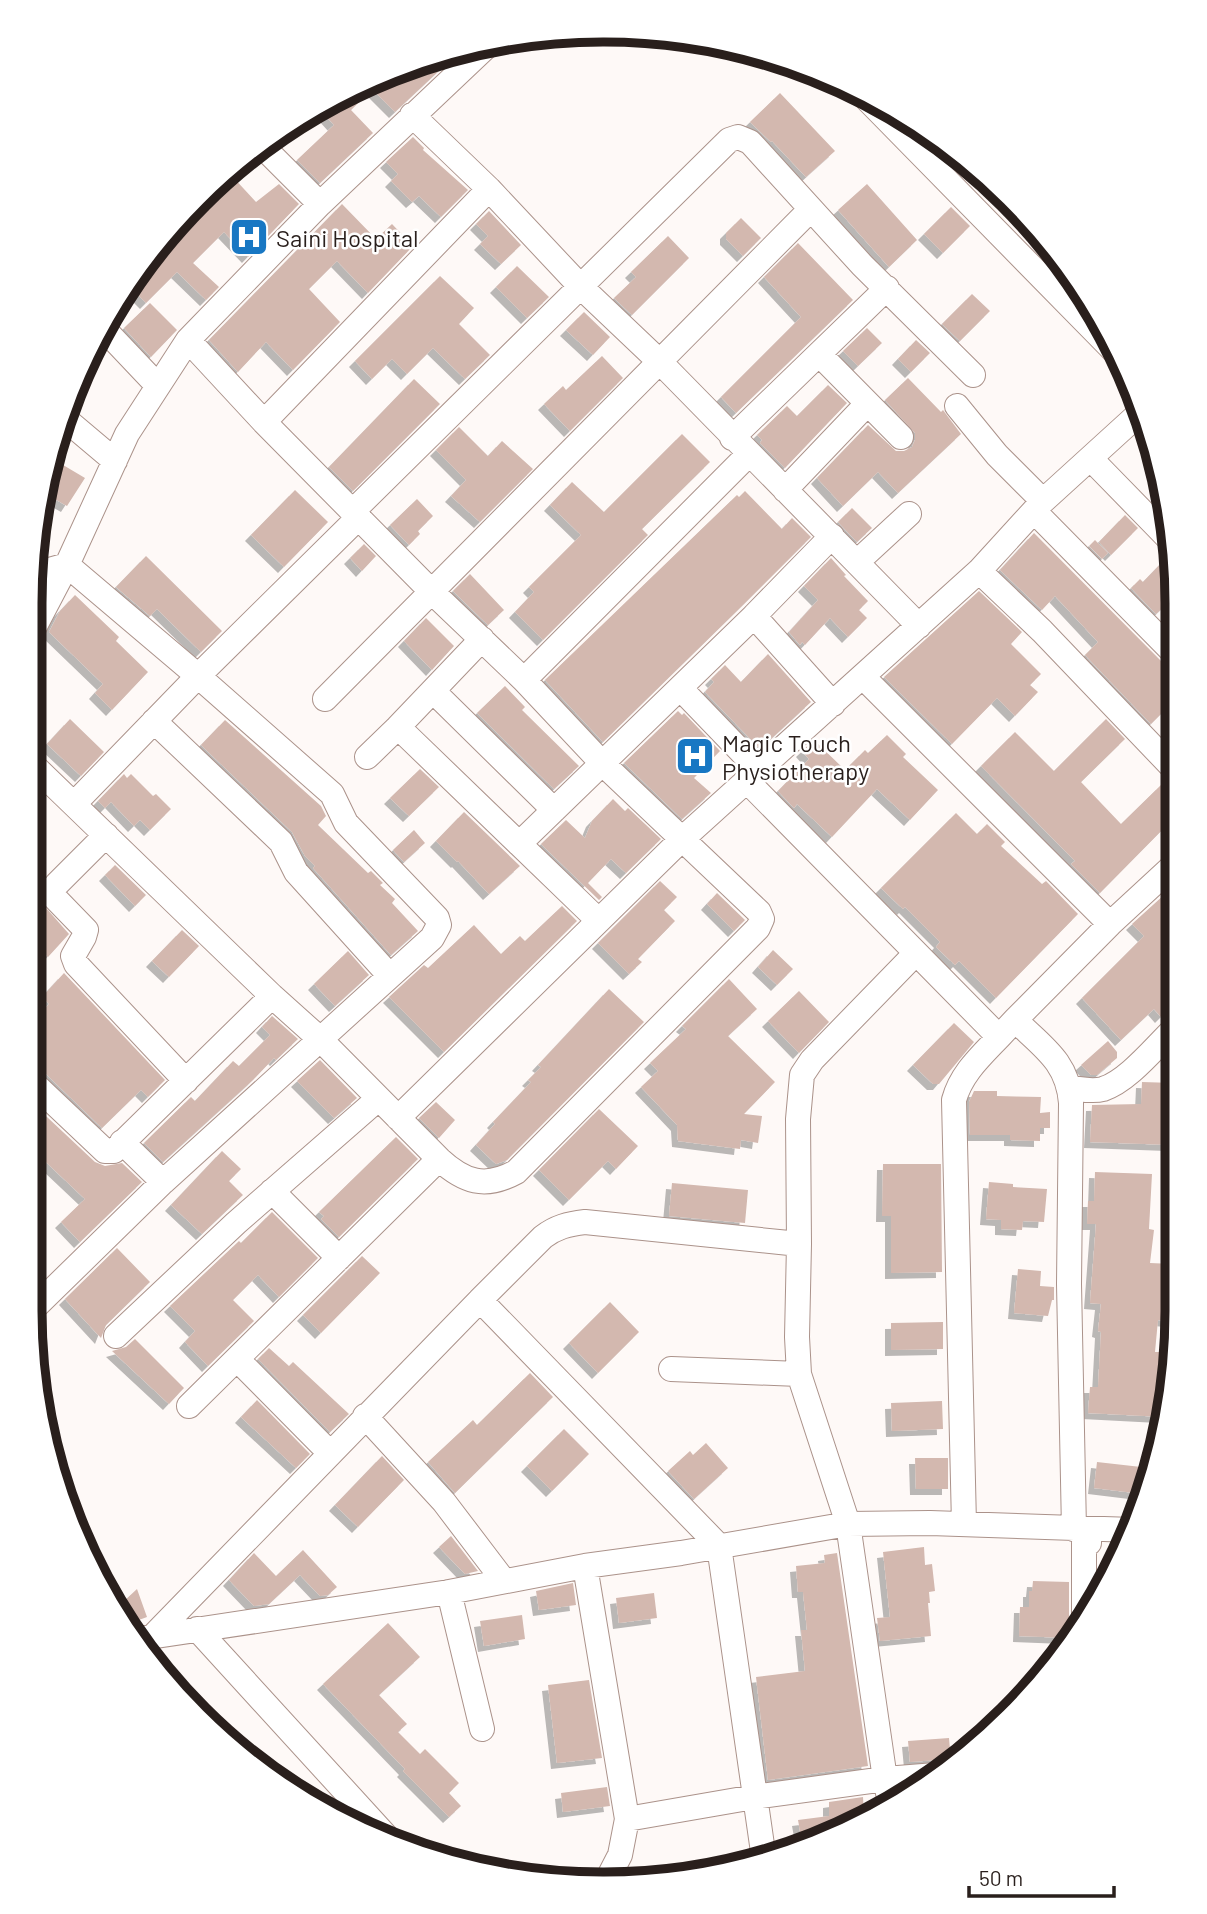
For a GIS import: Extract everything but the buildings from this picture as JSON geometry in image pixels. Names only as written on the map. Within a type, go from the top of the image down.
[{"type":"street","points":[[42,613],[127,434],[188,340],[320,204],[470,58]]},
{"type":"street","points":[[412,115],[919,626]]},
{"type":"street","points":[[885,118],[1094,331]]},
{"type":"street","points":[[74,804],[355,514],[729,140],[738,137],[750,142],[862,265],[973,375]]},
{"type":"street","points":[[269,153],[320,204]]},
{"type":"street","points":[[264,422],[489,190]]},
{"type":"street","points":[[325,699],[810,210]]},
{"type":"street","points":[[524,680],[740,446],[820,355],[887,288]]},
{"type":"street","points":[[110,336],[158,386]]},
{"type":"street","points":[[42,774],[320,1039],[439,1159],[464,1178],[498,1182],[516,1172],[758,929],[762,919],[759,912],[602,764],[524,680],[431,591],[264,422],[188,340]]},
{"type":"street","points":[[820,355],[901,437]]},
{"type":"street","points":[[785,490],[867,404]]},
{"type":"street","points":[[957,406],[1039,507],[1165,643]]},
{"type":"street","points":[[398,1118],[681,839],[979,571],[1039,507],[1133,419]]},
{"type":"street","points":[[72,424],[115,461]]},
{"type":"street","points":[[1091,459],[1160,530]]},
{"type":"street","points":[[857,562],[909,514]]},
{"type":"street","points":[[519,844],[754,616],[832,536]]},
{"type":"street","points":[[43,572],[67,565]]},
{"type":"street","points":[[42,1300],[163,1182],[432,938],[439,925],[437,918],[346,823],[332,794],[67,565]]},
{"type":"street","points":[[979,571],[1042,631],[1165,759]]},
{"type":"street","points":[[754,616],[832,704]]},
{"type":"street","points":[[366,757],[482,639]]},
{"type":"street","points":[[863,677],[1110,924]]},
{"type":"street","points":[[680,688],[752,775],[916,953],[1007,1028],[1061,1066],[1070,1088],[1069,1284],[1084,1601]]},
{"type":"street","points":[[433,691],[554,810]]},
{"type":"street","points":[[154,722],[281,842],[296,872],[390,976]]},
{"type":"street","points":[[398,727],[598,920]]},
{"type":"street","points":[[106,835],[52,890],[57,901],[86,930],[72,956],[76,964],[186,1081]]},
{"type":"street","points":[[964,1524],[954,1100],[958,1084],[970,1067],[1007,1028],[1110,924],[1165,873]]},
{"type":"street","points":[[627,1819],[754,1797],[887,1790],[848,1524],[799,1374],[798,1119],[802,1075],[812,1060],[916,953]]},
{"type":"street","points":[[42,1091],[105,1151],[114,1151],[272,996]]},
{"type":"street","points":[[1070,1088],[1104,1089],[1116,1082],[1165,1037]]},
{"type":"street","points":[[116,1336],[272,1191],[378,1099]]},
{"type":"street","points":[[122,1142],[163,1182]]},
{"type":"street","points":[[189,1406],[439,1159]]},
{"type":"street","points":[[272,1191],[339,1258]]},
{"type":"street","points":[[146,1636],[543,1237],[554,1229],[585,1222],[799,1244]]},
{"type":"street","points":[[480,1300],[719,1546],[762,1849]]},
{"type":"street","points":[[237,1359],[330,1452]]},
{"type":"street","points":[[671,1369],[799,1374]]},
{"type":"street","points":[[366,1416],[444,1502],[505,1581]]},
{"type":"street","points":[[148,1637],[449,1592],[585,1566],[848,1524],[964,1524],[1082,1533],[1119,1531]]},
{"type":"street","points":[[585,1566],[627,1819],[620,1855],[613,1872]]},
{"type":"street","points":[[449,1592],[482,1729]]},
{"type":"street","points":[[197,1629],[373,1822]]},
{"type":"place","name":"Saini Hospital","points":[[249,237]]},
{"type":"place","name":"Magic Touch Physiotherapy","points":[[695,756]]}]
